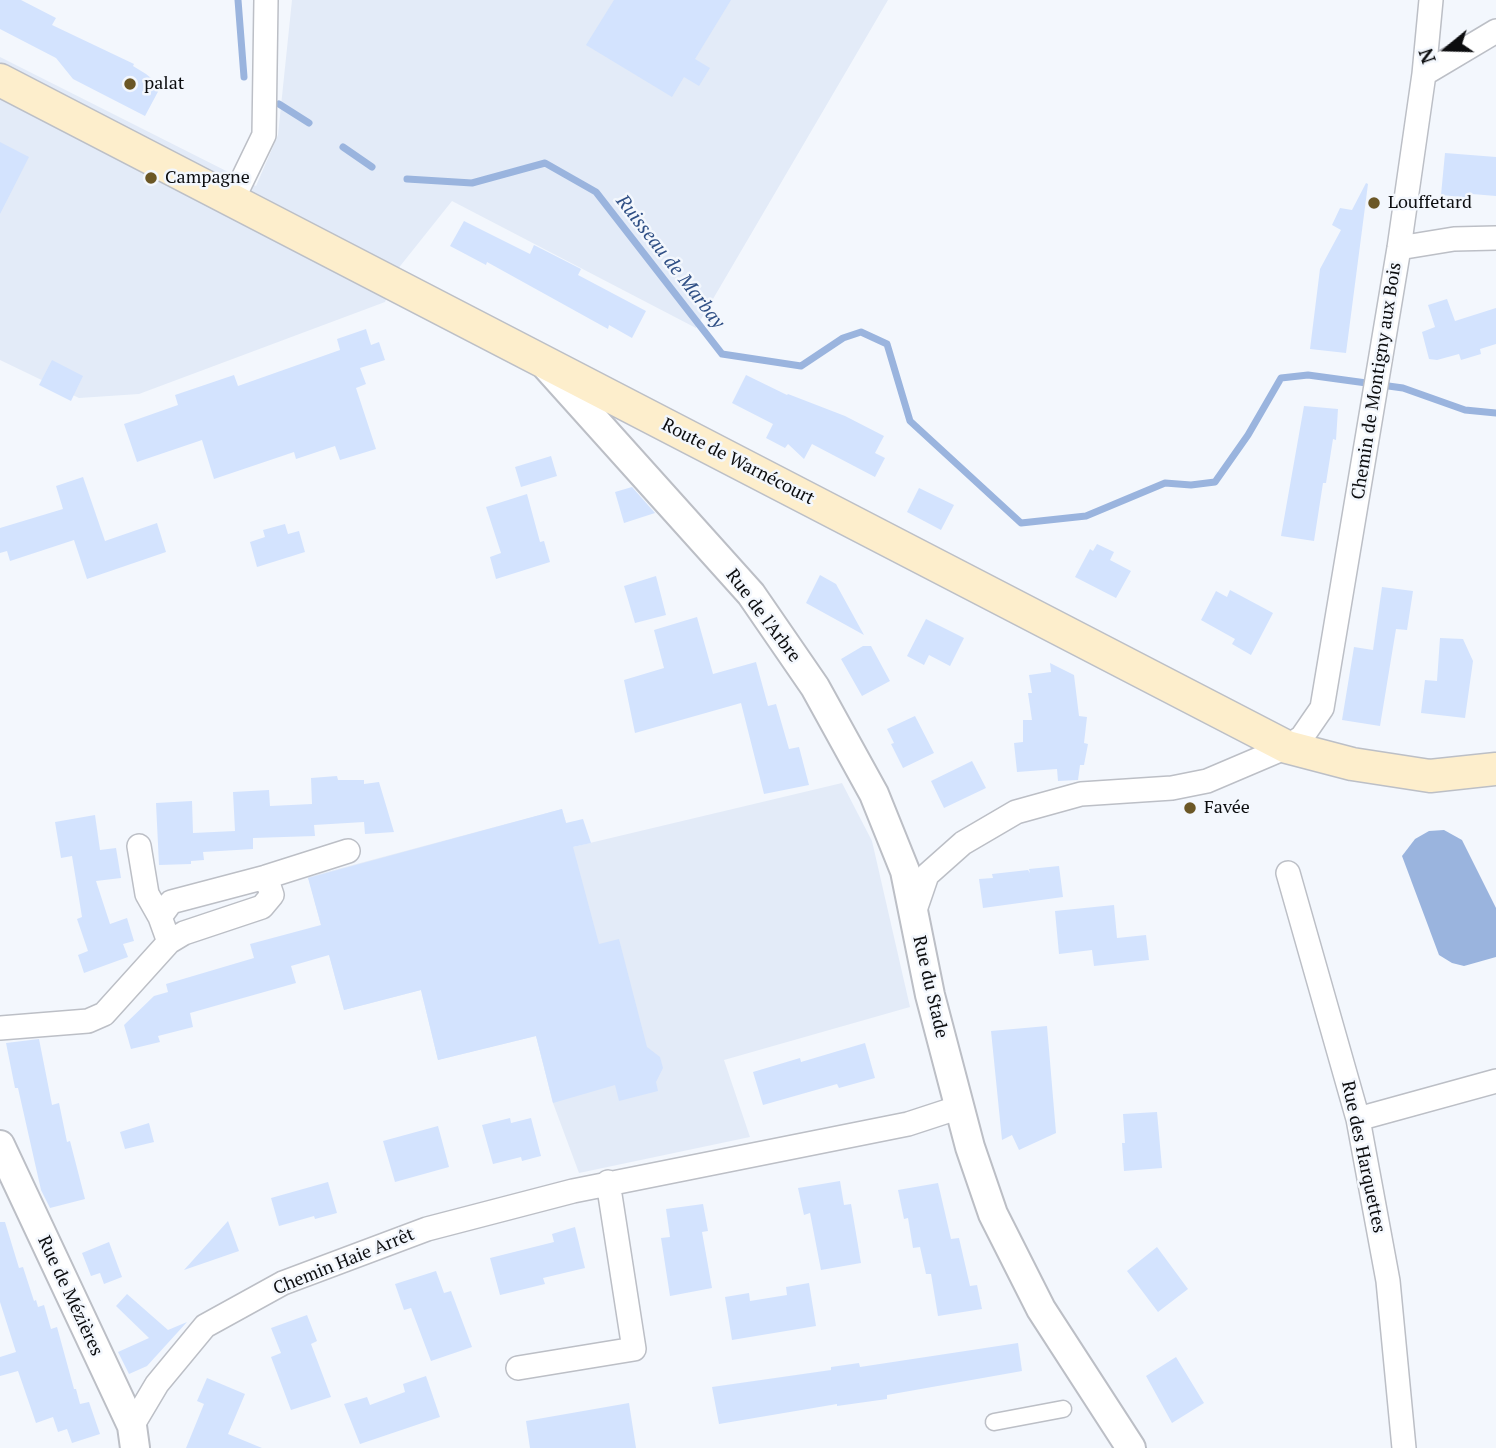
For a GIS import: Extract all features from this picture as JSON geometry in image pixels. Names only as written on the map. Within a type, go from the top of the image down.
[{"type":"main road","name":"Route de Warnécourt","points":[[0,80],[1287,747],[1352,764],[1430,776],[1496,769]]},
{"type":"street","points":[[232,201],[264,135],[266,0]]},
{"type":"street","name":"Chemin de Montigny aux Bois","points":[[1287,747],[1302,737],[1322,708],[1399,248],[1424,74],[1431,0]]},
{"type":"street","points":[[1424,74],[1496,31]]},
{"type":"street","points":[[1399,248],[1454,239],[1496,238]]},
{"type":"street","name":"Rue de l'Arbre","points":[[543,362],[751,594],[815,687],[874,794],[905,871],[914,913]]},
{"type":"street","name":"Rue du Stade","points":[[1131,1448],[1055,1333],[1019,1269],[993,1214],[970,1147],[930,995],[914,913],[927,875],[963,843],[1016,812],[1081,794],[1172,788],[1207,781],[1287,747]]},
{"type":"street","points":[[139,846],[147,894],[160,917],[169,942]]},
{"type":"street","points":[[160,917],[171,902],[266,877],[348,851]]},
{"type":"street","name":"Rue des Harquettes","points":[[1288,873],[1358,1119],[1388,1281],[1404,1448]]},
{"type":"street","points":[[0,1028],[88,1021],[104,1014],[169,942],[184,933],[262,907],[272,895],[266,877]]},
{"type":"street","points":[[1358,1119],[1496,1081]]},
{"type":"street","name":"Chemin Haie Arrêt","points":[[134,1437],[157,1384],[205,1326],[283,1283],[427,1229],[608,1182],[908,1124],[960,1107]]},
{"type":"street","name":"Rue de Mézières","points":[[0,1145],[134,1437]]},
{"type":"street","points":[[518,1368],[634,1349],[608,1182]]},
{"type":"street","points":[[994,1422],[1063,1409]]},
{"type":"shaded area","points":[[292,0],[888,0],[696,328],[452,201],[397,270],[385,302],[139,394],[79,398],[0,360],[0,57],[256,186],[278,135]]},
{"type":"shaded area","points":[[842,783],[872,841],[910,1007],[724,1060],[750,1137],[579,1173],[553,1103],[536,1036],[438,1060],[421,990],[344,1010],[308,877],[562,809],[573,847]]},
{"type":"water","points":[[1444,830],[1462,840],[1496,908],[1496,957],[1464,966],[1439,955],[1402,856],[1415,839],[1429,831]]},
{"type":"building","points":[[0,0],[21,0],[56,18],[52,25],[134,64],[133,66],[161,86],[145,116],[73,79],[56,58],[0,29]]},
{"type":"building","points":[[614,0],[731,0],[695,59],[710,68],[699,86],[684,77],[672,97],[586,45]]},
{"type":"building","points":[[0,142],[29,157],[0,214]]},
{"type":"building","points":[[1445,153],[1496,157],[1496,196],[1472,194],[1472,198],[1441,195]]},
{"type":"building","points":[[1366,183],[1368,184],[1346,353],[1310,349],[1320,269],[1341,230],[1332,225],[1340,208],[1352,210]]},
{"type":"building","points":[[464,221],[530,254],[534,245],[581,269],[578,275],[646,311],[632,338],[609,325],[608,329],[487,262],[486,265],[450,246]]},
{"type":"building","points":[[1447,299],[1455,321],[1496,308],[1496,344],[1480,349],[1481,354],[1461,360],[1459,354],[1437,360],[1429,359],[1422,332],[1435,327],[1428,305]]},
{"type":"building","points":[[366,329],[371,345],[379,342],[385,360],[360,368],[366,384],[356,388],[376,449],[340,460],[335,446],[296,459],[294,452],[214,479],[202,440],[137,462],[124,424],[178,405],[175,395],[234,375],[238,386],[340,350],[337,339]]},
{"type":"building","points":[[52,360],[83,376],[71,401],[39,385]]},
{"type":"building","points":[[746,375],[787,395],[845,416],[884,436],[875,453],[885,458],[875,477],[812,444],[804,459],[788,444],[785,448],[766,438],[773,424],[732,403]]},
{"type":"building","points":[[1304,406],[1338,409],[1336,440],[1333,439],[1326,483],[1323,483],[1314,541],[1281,536]]},
{"type":"building","points":[[551,456],[557,476],[521,487],[515,467]]},
{"type":"building","points":[[83,477],[105,541],[157,523],[166,552],[87,579],[74,540],[10,561],[7,551],[0,553],[0,528],[63,509],[56,486]]},
{"type":"building","points":[[632,487],[655,513],[624,523],[615,492]]},
{"type":"building","points":[[919,488],[954,505],[941,530],[907,512]]},
{"type":"building","points":[[527,494],[540,542],[544,541],[550,562],[496,579],[490,557],[501,553],[486,507]]},
{"type":"building","points":[[285,524],[288,534],[299,531],[305,552],[257,567],[250,542],[265,537],[263,530]]},
{"type":"building","points":[[1097,544],[1114,552],[1110,560],[1131,571],[1116,598],[1075,577],[1090,549],[1093,551]]},
{"type":"building","points":[[820,575],[836,584],[864,635],[806,603]]},
{"type":"building","points":[[656,576],[666,615],[635,623],[624,586]]},
{"type":"building","points":[[1382,587],[1413,591],[1407,630],[1396,629],[1380,726],[1342,720],[1354,647],[1373,650]]},
{"type":"building","points":[[1230,590],[1273,613],[1251,655],[1232,644],[1235,639],[1201,620],[1216,591],[1227,597]]},
{"type":"building","points":[[697,617],[713,674],[756,662],[768,706],[776,704],[789,749],[799,747],[809,785],[764,794],[741,703],[635,733],[624,680],[664,668],[654,630]]},
{"type":"building","points":[[926,619],[964,638],[950,666],[929,655],[924,665],[907,656]]},
{"type":"building","points":[[1440,638],[1463,639],[1473,661],[1465,718],[1421,713],[1425,680],[1437,681]]},
{"type":"building","points":[[863,646],[871,646],[890,681],[862,696],[841,659]]},
{"type":"building","points":[[1050,663],[1074,675],[1079,716],[1087,717],[1084,743],[1088,744],[1078,780],[1058,781],[1057,769],[1017,772],[1014,743],[1023,742],[1023,720],[1032,720],[1028,693],[1032,693],[1029,675],[1051,672]]},
{"type":"building","points":[[915,716],[934,753],[903,768],[887,729]]},
{"type":"building","points":[[972,761],[986,788],[944,808],[931,781]]},
{"type":"building","points":[[337,776],[338,780],[364,780],[364,784],[379,782],[394,832],[365,834],[364,822],[314,825],[315,836],[253,838],[253,849],[203,852],[204,860],[191,861],[191,864],[159,865],[156,803],[192,801],[193,833],[235,831],[233,792],[269,790],[270,806],[312,804],[311,778]]},
{"type":"building","points":[[562,809],[566,823],[583,819],[591,843],[573,847],[599,944],[619,939],[647,1047],[660,1057],[663,1068],[656,1082],[658,1091],[619,1101],[615,1085],[553,1103],[536,1036],[438,1060],[421,990],[344,1010],[329,955],[291,966],[296,983],[190,1013],[193,1027],[158,1036],[160,1042],[131,1049],[124,1025],[154,996],[168,992],[166,984],[254,958],[250,944],[321,925],[308,878]]},
{"type":"building","points":[[95,815],[100,850],[116,848],[121,878],[96,881],[110,924],[127,918],[134,941],[123,944],[128,957],[84,973],[78,955],[88,951],[77,919],[82,917],[72,856],[61,858],[55,822]]},
{"type":"building","points":[[1059,866],[1063,897],[983,908],[979,879],[993,878],[992,874],[1028,870],[1030,873],[1029,869]]},
{"type":"building","points":[[1114,905],[1117,938],[1146,935],[1149,960],[1094,966],[1092,950],[1059,954],[1055,911]]},
{"type":"building","points":[[1047,1026],[1056,1133],[1019,1150],[1012,1135],[1002,1140],[991,1031]]},
{"type":"building","points":[[39,1039],[52,1105],[59,1103],[67,1142],[70,1141],[85,1199],[50,1208],[41,1190],[6,1043]]},
{"type":"building","points":[[865,1043],[875,1078],[839,1088],[837,1084],[763,1105],[753,1072],[800,1058],[801,1062]]},
{"type":"building","points":[[1157,1112],[1162,1168],[1124,1171],[1123,1114]]},
{"type":"building","points":[[510,1118],[511,1123],[531,1118],[541,1156],[522,1161],[521,1157],[493,1164],[482,1125]]},
{"type":"building","points":[[149,1123],[154,1142],[125,1149],[120,1132]]},
{"type":"building","points":[[438,1126],[449,1167],[395,1182],[383,1141]]},
{"type":"building","points":[[840,1181],[844,1205],[851,1204],[861,1263],[821,1270],[810,1213],[804,1215],[798,1188]]},
{"type":"building","points":[[328,1182],[337,1213],[315,1219],[314,1216],[279,1226],[271,1198]]},
{"type":"building","points":[[938,1183],[951,1239],[959,1238],[970,1286],[977,1285],[982,1309],[938,1316],[931,1274],[926,1274],[920,1247],[913,1248],[908,1218],[904,1219],[898,1190]]},
{"type":"building","points":[[703,1204],[708,1231],[702,1232],[712,1288],[670,1296],[661,1238],[670,1237],[666,1209]]},
{"type":"building","points":[[228,1221],[239,1251],[184,1270]]},
{"type":"building","points":[[0,1222],[5,1222],[19,1268],[23,1267],[34,1301],[36,1300],[38,1307],[44,1305],[51,1329],[57,1327],[80,1404],[89,1402],[100,1434],[72,1443],[67,1429],[58,1432],[53,1417],[36,1423],[18,1371],[0,1376],[0,1357],[16,1352],[0,1302]]},
{"type":"building","points":[[575,1227],[585,1268],[543,1278],[545,1284],[500,1295],[490,1258],[554,1242],[552,1234]]},
{"type":"building","points":[[109,1242],[122,1277],[104,1284],[100,1273],[91,1276],[82,1253]]},
{"type":"building","points":[[1157,1247],[1188,1289],[1158,1312],[1127,1271]]},
{"type":"building","points":[[436,1271],[444,1293],[451,1291],[472,1347],[431,1361],[411,1308],[404,1310],[395,1284]]},
{"type":"building","points":[[809,1283],[816,1326],[732,1340],[725,1297],[749,1293],[750,1301],[787,1295],[786,1287]]},
{"type":"building","points":[[127,1294],[168,1330],[187,1322],[147,1366],[129,1374],[118,1352],[149,1338],[116,1306]]},
{"type":"building","points":[[307,1315],[317,1341],[311,1344],[331,1397],[291,1410],[271,1357],[281,1353],[271,1328]]},
{"type":"building","points":[[1018,1343],[1022,1371],[887,1395],[887,1399],[837,1404],[719,1424],[712,1387],[831,1370],[831,1367],[859,1363],[860,1367]]},
{"type":"building","points":[[1176,1357],[1204,1403],[1172,1423],[1146,1376]]},
{"type":"building","points":[[426,1376],[440,1417],[360,1444],[344,1404],[367,1397],[370,1405],[405,1392],[403,1384]]},
{"type":"building","points":[[207,1378],[245,1394],[228,1434],[262,1448],[186,1448],[204,1404],[197,1401]]},
{"type":"building","points":[[629,1403],[636,1448],[530,1448],[526,1421]]},
{"type":"waterway","name":"Ruisseau de Marbay","points":[[238,0],[244,77]]},
{"type":"waterway","name":"Ruisseau de Marbay","points":[[279,104],[309,123]]},
{"type":"waterway","name":"Ruisseau de Marbay","points":[[343,147],[372,167]]},
{"type":"waterway","name":"Ruisseau de Marbay","points":[[407,179],[472,183],[545,163],[596,192],[722,354],[801,366],[843,338],[861,332],[887,344],[910,421],[1021,523],[1086,516],[1165,483],[1191,485],[1215,482],[1248,435],[1281,378],[1308,375],[1403,388],[1465,410],[1496,413]]},
{"type":"place","name":"palat","points":[[130,84]]},
{"type":"place","name":"Campagne","points":[[151,178]]},
{"type":"place","name":"Louffetard","points":[[1374,203]]},
{"type":"place","name":"Favée","points":[[1190,808]]}]
